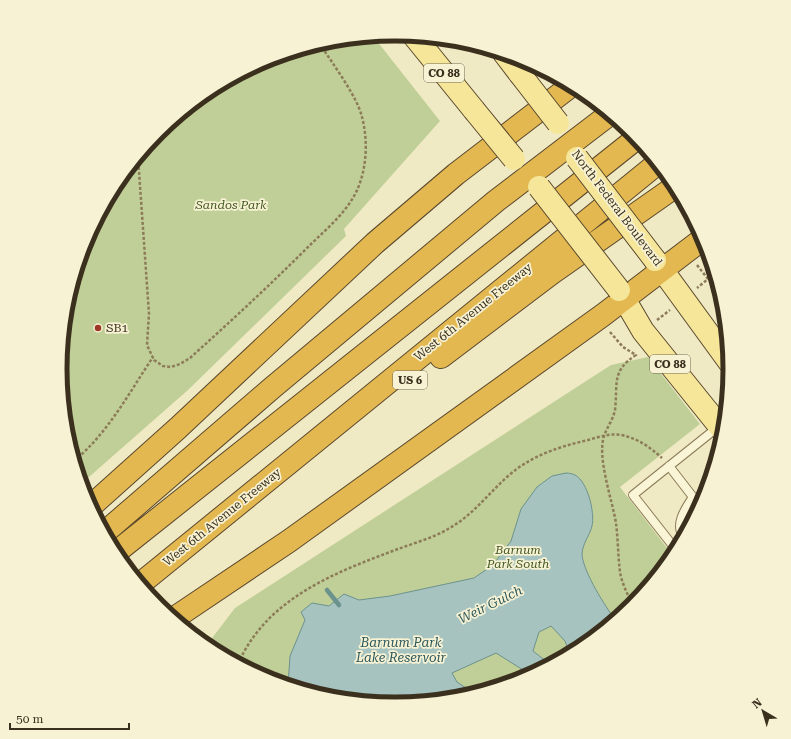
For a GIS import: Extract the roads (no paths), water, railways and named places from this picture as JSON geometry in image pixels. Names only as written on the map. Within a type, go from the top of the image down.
[{"type":"highway","points":[[95,502],[178,428],[375,243],[456,174],[567,89]]},
{"type":"highway","points":[[108,529],[272,388],[496,201],[602,120]]},
{"type":"highway","points":[[120,549],[633,142]]},
{"type":"highway","name":"West 6th Avenue Freeway","points":[[144,580],[653,167]]},
{"type":"highway","name":"US 6","points":[[144,580],[552,273],[671,190]]},
{"type":"highway","points":[[178,615],[289,541],[603,315],[622,294],[659,265],[698,242]]},
{"type":"main road","name":"CO 88","points":[[419,42],[529,176],[622,294],[643,331],[719,426]]},
{"type":"main road","name":"North Federal Boulevard","points":[[510,62],[554,117],[577,158],[684,298],[723,353]]},
{"type":"lane","points":[[673,546],[634,494],[669,466],[718,433]]},
{"type":"lane","points":[[669,466],[693,497],[698,498]]},
{"type":"lane","points":[[681,533],[679,524],[693,497]]},
{"type":"water","name":"Barnum Park Lake Reservoir","points":[[566,473],[574,475],[584,484],[590,498],[593,520],[582,555],[587,571],[612,616],[595,630],[568,649],[565,641],[551,626],[539,632],[533,651],[546,661],[525,671],[496,653],[452,673],[457,682],[469,690],[460,692],[417,697],[374,697],[331,692],[288,680],[290,656],[305,620],[301,612],[312,603],[329,606],[344,594],[359,600],[390,596],[474,578],[493,565],[511,541],[521,509],[537,487],[552,476]]},
{"type":"waterway","name":"Weir Gulch","points":[[327,590],[339,605]]},
{"type":"place","name":"SB1","points":[[98,328]]},
{"type":"park label","name":"Sandos Park","points":[[231,205]]},
{"type":"park label","name":"Barnum Park South","points":[[518,557]]}]
